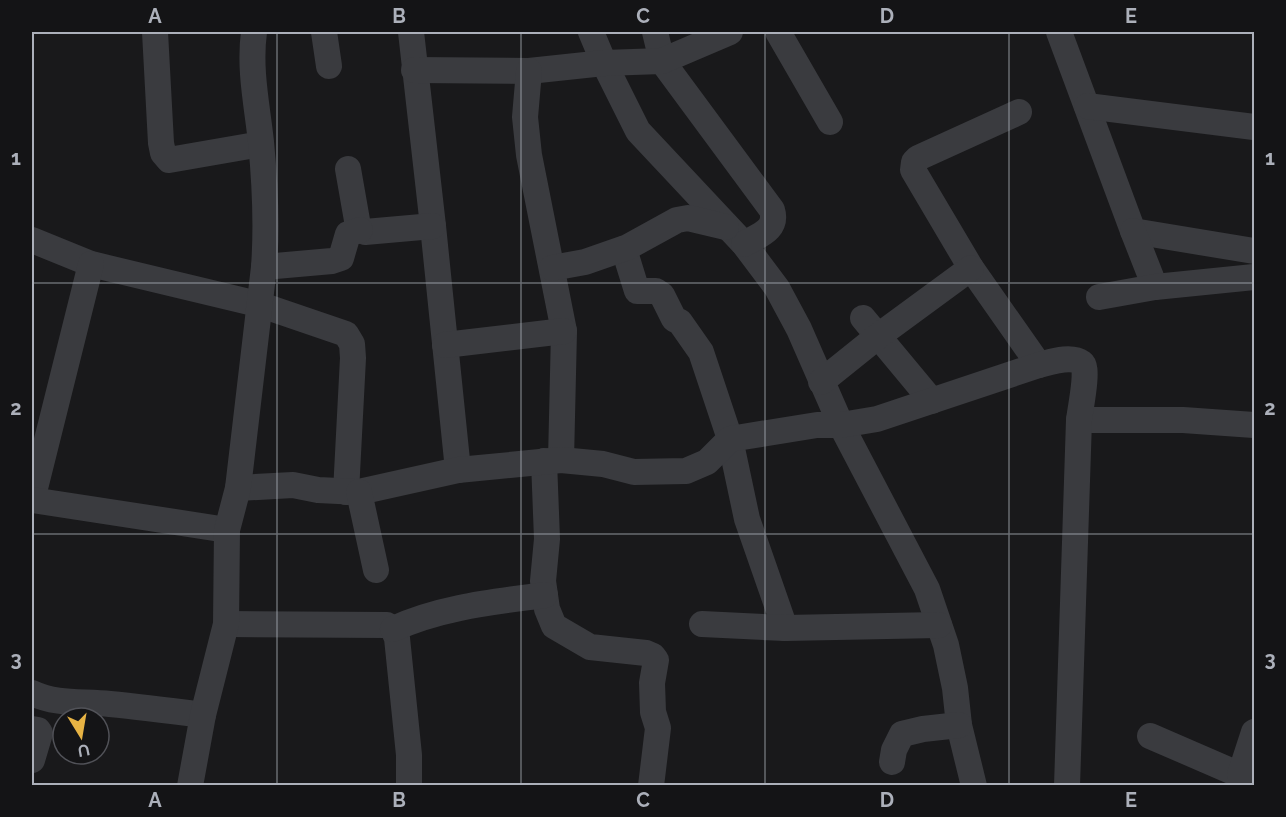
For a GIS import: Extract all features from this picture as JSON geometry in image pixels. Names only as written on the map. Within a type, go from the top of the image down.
[{"type":"street","points":[[155,32],[161,142],[163,153],[169,160],[261,144]]},
{"type":"street","points":[[190,786],[203,715],[226,624],[227,530],[238,488],[264,267],[266,242],[261,144],[251,49],[254,32]]},
{"type":"street","points":[[324,32],[329,66]]},
{"type":"street","points":[[411,32],[458,470]]},
{"type":"street","points":[[591,32],[603,63],[638,131],[735,235],[777,288],[799,329],[841,425],[927,589],[946,645],[959,725],[974,786]]},
{"type":"street","points":[[552,267],[585,262],[624,249],[677,220],[688,218],[735,235],[764,232],[773,223],[772,210],[662,61],[655,32]]},
{"type":"street","points":[[414,70],[529,72],[603,63],[662,61],[730,32]]},
{"type":"street","points":[[778,32],[830,122]]},
{"type":"street","points":[[1059,32],[1155,287]]},
{"type":"street","points":[[529,72],[525,117],[529,155],[564,332],[543,581],[547,609],[554,626],[590,647],[646,653],[656,660],[652,683],[653,712],[658,728],[651,786]]},
{"type":"street","points":[[1087,106],[1254,127]]},
{"type":"street","points":[[1019,112],[918,158],[913,165],[913,170],[971,268],[1039,365]]},
{"type":"street","points":[[348,169],[360,230]]},
{"type":"street","points":[[264,267],[332,261],[341,258],[348,234],[360,230],[365,232],[433,226]]},
{"type":"street","points":[[1133,231],[1254,251]]},
{"type":"street","points":[[32,240],[91,264],[258,304],[346,334],[350,338],[353,358],[352,492],[376,570]]},
{"type":"street","points":[[624,249],[637,291],[656,291],[662,295],[674,319],[680,322],[701,352],[730,439],[747,519],[785,628]]},
{"type":"street","points":[[91,264],[32,500],[227,530]]},
{"type":"street","points":[[821,382],[870,328],[971,268]]},
{"type":"street","points":[[1099,297],[1155,287],[1254,277]]},
{"type":"street","points":[[870,328],[932,400]]},
{"type":"street","points":[[445,345],[564,332]]},
{"type":"street","points":[[238,488],[293,485],[318,490],[352,492],[458,470],[552,461],[603,464],[634,472],[686,471],[707,462],[730,439],[818,425],[841,425],[878,419],[1039,365],[1067,360],[1081,363],[1084,367],[1079,420],[1067,786]]},
{"type":"street","points":[[1079,420],[1183,420],[1254,424]]},
{"type":"street","points":[[393,629],[457,607],[545,595]]},
{"type":"street","points":[[226,624],[379,624],[393,629],[397,638],[410,786]]},
{"type":"street","points":[[702,624],[785,628],[939,625]]},
{"type":"street","points":[[32,693],[43,698],[70,703],[107,703],[203,715]]},
{"type":"street","points":[[892,762],[894,750],[902,734],[959,725]]},
{"type":"street","points":[[32,729],[40,733],[32,760]]},
{"type":"street","points":[[1150,736],[1247,778],[1254,732]]}]
